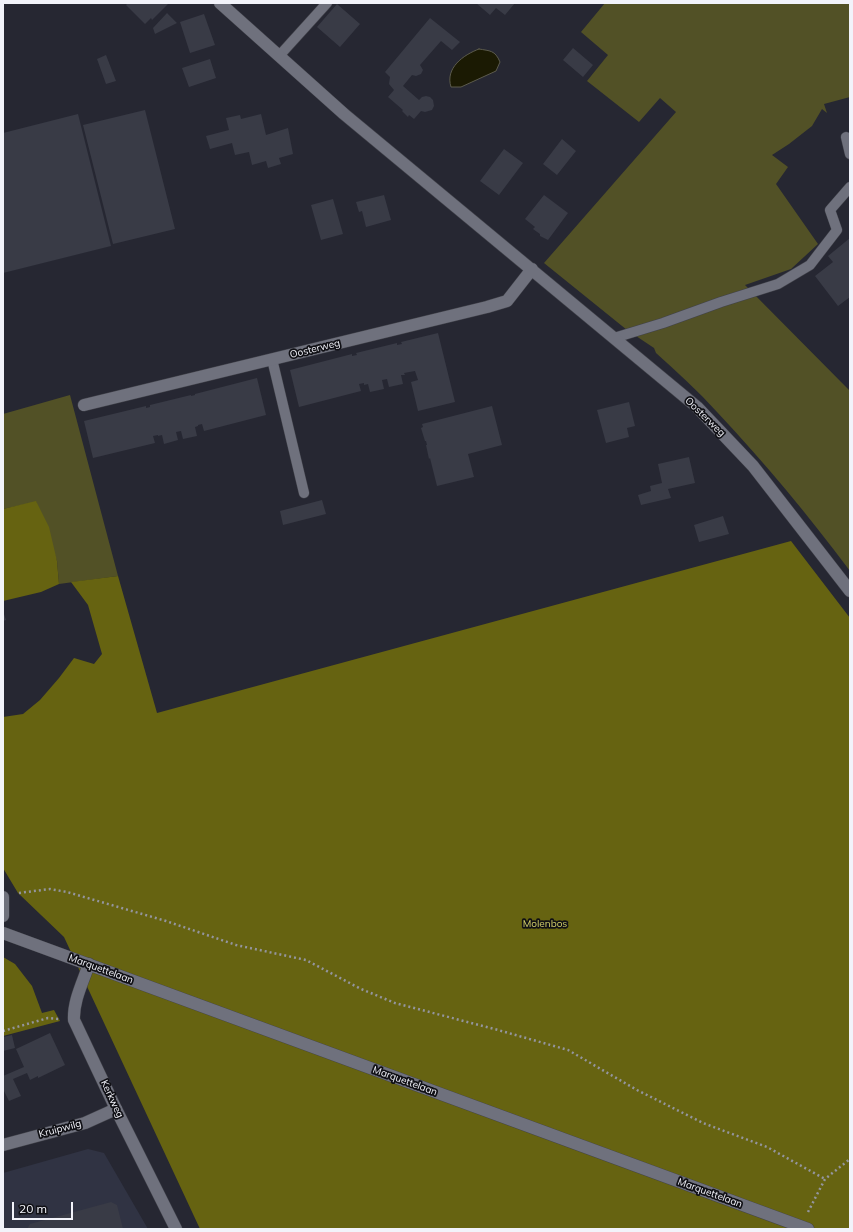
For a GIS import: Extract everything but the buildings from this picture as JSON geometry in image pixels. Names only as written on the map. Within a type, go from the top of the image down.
[{"type":"street","name":"Oosterweg","points":[[220,3],[350,119],[697,407],[753,466],[850,591]]},
{"type":"street","name":"Oosterweg","points":[[84,405],[507,301],[532,269]]},
{"type":"street","points":[[3,898],[3,916]]},
{"type":"street","name":"Marquettelaan","points":[[3,933],[804,1228]]},
{"type":"street","points":[[74,1020],[76,1002],[89,964]]},
{"type":"street","name":"Kerkweg","points":[[74,1020],[176,1229]]},
{"type":"street","name":"Kruipwilg","points":[[3,1145],[85,1123],[116,1108]]},
{"type":"lane","points":[[280,56],[327,3]]},
{"type":"lane","points":[[846,137],[850,154]]},
{"type":"lane","points":[[614,338],[778,284],[810,265],[837,230],[830,210],[850,187]]},
{"type":"lane","points":[[272,359],[304,493]]},
{"type":"path","points":[[3,898],[18,893],[50,889],[67,892],[166,921],[236,946],[306,960],[361,989],[395,1003],[568,1050],[637,1090],[703,1123],[767,1147],[825,1179]]},
{"type":"path","points":[[3,1031],[48,1018],[74,1020]]},
{"type":"path","points":[[804,1228],[825,1179],[850,1159]]},
{"type":"shaded area","points":[[605,3],[850,3],[850,97],[824,104],[827,113],[822,109],[812,126],[772,155],[788,167],[776,184],[818,244],[791,269],[745,285],[850,391],[850,571],[786,490],[735,431],[680,374],[656,353],[654,348],[627,330],[544,263],[676,112],[660,98],[639,122],[587,81],[608,55],[581,32]]},
{"type":"shaded area","points":[[479,49],[492,52],[496,55],[500,62],[496,71],[461,87],[451,87],[450,80],[453,68],[467,55]]},
{"type":"shaded area","points":[[70,395],[118,576],[59,584],[57,561],[36,502],[3,509],[3,414]]},
{"type":"shaded area","points":[[88,1149],[104,1153],[148,1229],[3,1229],[3,1173]]},
{"type":"green space","points":[[36,501],[49,527],[57,561],[59,584],[41,592],[3,601],[3,509]]},
{"type":"green space","name":"Molenbos","points":[[791,541],[850,618],[850,1229],[200,1229],[64,937],[18,893],[3,868],[3,717],[23,714],[40,700],[74,658],[94,664],[102,654],[88,605],[71,582],[118,576],[157,713]]},
{"type":"green space","points":[[3,957],[15,964],[32,986],[42,1013],[54,1010],[60,1021],[3,1036]]}]
